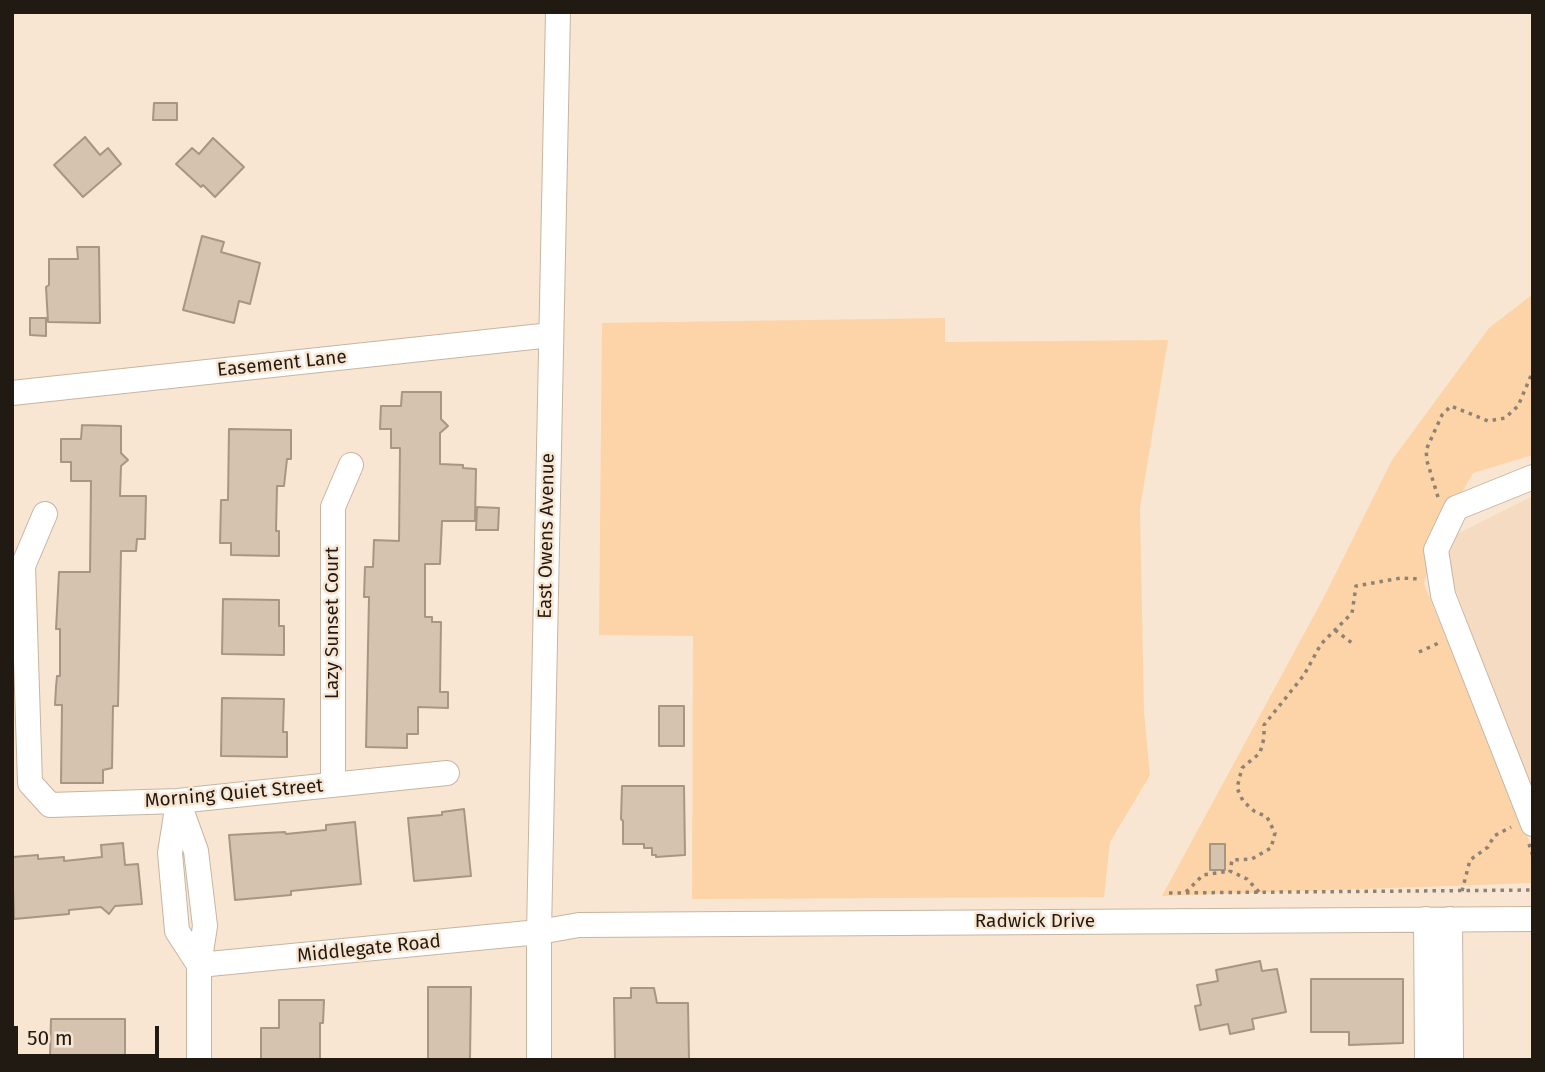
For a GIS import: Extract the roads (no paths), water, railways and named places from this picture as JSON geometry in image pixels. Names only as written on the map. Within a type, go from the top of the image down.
[{"type":"street","name":"East Owens Avenue","points":[[539,1060],[538,932],[558,12]]},
{"type":"street","name":"Easement Lane","points":[[12,393],[551,335]]},
{"type":"street","name":"Lazy Sunset Court","points":[[333,785],[333,507],[351,465]]},
{"type":"street","points":[[1525,821],[1443,595],[1436,550],[1456,508],[1533,477]]},
{"type":"street","name":"Morning Quiet Street","points":[[45,514],[23,566],[30,783],[50,805],[178,801],[447,773]]},
{"type":"street","points":[[178,801],[196,851],[205,926],[199,965],[199,1060]]},
{"type":"street","points":[[178,801],[170,853],[177,931],[199,965]]},
{"type":"street","points":[[172,874],[198,871]]},
{"type":"street","points":[[1427,1060],[1438,919]]},
{"type":"street","points":[[1438,919],[1451,1060]]},
{"type":"street","name":"Radwick Drive","points":[[538,932],[579,925],[1533,919]]},
{"type":"street","name":"Middlegate Road","points":[[199,965],[538,932]]}]
